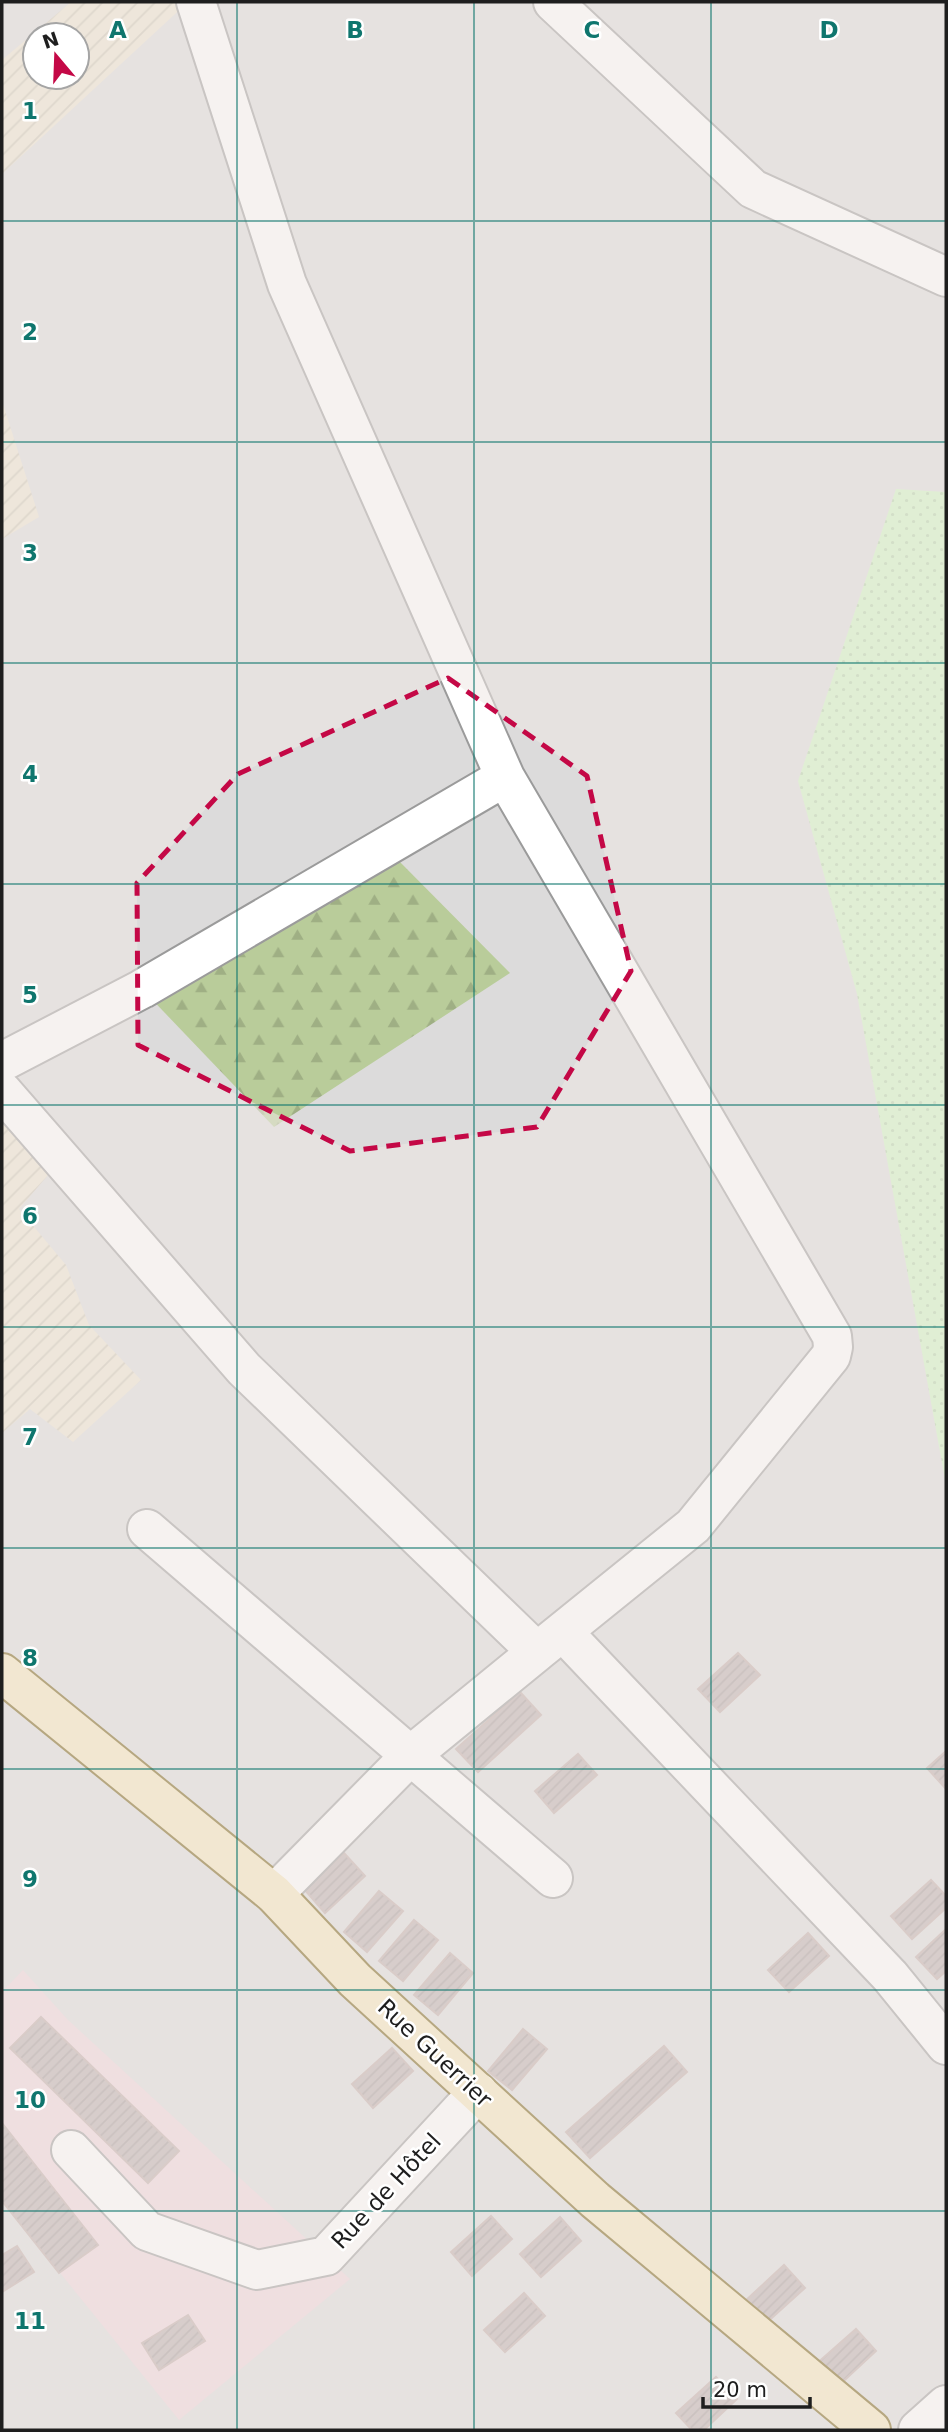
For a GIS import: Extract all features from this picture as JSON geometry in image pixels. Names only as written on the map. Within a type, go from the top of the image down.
[{"type":"main road","name":"Rue Guerrier","points":[[2,1673],[274,1894],[355,1980],[595,2200],[871,2430]]},
{"type":"street","points":[[196,2],[288,284],[505,777],[832,1336],[834,1347],[831,1356],[693,1526],[411,1755],[274,1894]]},
{"type":"street","points":[[553,2],[753,189],[946,276]]},
{"type":"street","points":[[2,1062],[142,989],[505,777]]},
{"type":"street","points":[[2,1091],[244,1369],[550,1642],[890,1976],[946,2045]]},
{"type":"street","points":[[147,1529],[553,1878]]},
{"type":"street","name":"Rue de Hôtel","points":[[71,2150],[147,2231],[257,2270],[326,2256],[478,2092]]},
{"type":"street","points":[[918,2430],[946,2405]]},
{"type":"highlighted area","points":[[448,678],[587,776],[631,971],[537,1127],[350,1151],[138,1045],[137,883],[238,774]]},
{"type":"shaded area","points":[[2,2],[946,2],[946,2430],[2,2430]]},
{"type":"shaded area","points":[[71,2],[188,2],[2,174],[2,60],[21,44],[21,91],[91,91],[91,21],[48,21]]},
{"type":"shaded area","points":[[2,401],[39,517],[2,539]]},
{"type":"shaded area","points":[[2,1091],[61,1160],[19,1209],[66,1265],[89,1325],[141,1380],[73,1442],[30,1409],[2,1433]]},
{"type":"shaded area","points":[[23,1970],[68,2020],[350,2279],[179,2420],[2,2201],[2,1992]]},
{"type":"green space","points":[[896,489],[946,492],[946,1485],[857,994],[798,781]]},
{"type":"green space","points":[[396,858],[510,973],[274,1127],[142,989]]},
{"type":"building","points":[[738,1653],[760,1675],[720,1712],[698,1689]]},
{"type":"building","points":[[520,1692],[541,1715],[478,1772],[456,1749]]},
{"type":"building","points":[[946,1751],[946,1789],[927,1768]]},
{"type":"building","points":[[578,1754],[597,1775],[554,1813],[535,1791]]},
{"type":"building","points":[[344,1853],[365,1876],[325,1913],[304,1889]]},
{"type":"building","points":[[931,1880],[946,1896],[946,1908],[912,1939],[891,1916]]},
{"type":"building","points":[[379,1891],[403,1911],[367,1952],[344,1932]]},
{"type":"building","points":[[414,1920],[438,1940],[403,1981],[379,1961]]},
{"type":"building","points":[[946,1929],[946,1971],[937,1979],[916,1957]]},
{"type":"building","points":[[808,1933],[829,1956],[789,1992],[768,1970]]},
{"type":"building","points":[[450,1953],[473,1973],[438,2015],[414,1995]]},
{"type":"building","points":[[41,2017],[179,2151],[148,2183],[10,2048]]},
{"type":"building","points":[[523,2029],[547,2049],[512,2090],[488,2071]]},
{"type":"building","points":[[664,2046],[687,2072],[590,2158],[566,2132]]},
{"type":"building","points":[[392,2048],[413,2071],[373,2108],[352,2084]]},
{"type":"building","points":[[2,2123],[98,2245],[59,2273],[2,2201]]},
{"type":"building","points":[[491,2216],[512,2239],[472,2276],[451,2252]]},
{"type":"building","points":[[560,2217],[581,2241],[541,2277],[520,2254]]},
{"type":"building","points":[[17,2246],[34,2272],[2,2292],[2,2255]]},
{"type":"building","points":[[784,2265],[805,2288],[765,2324],[744,2302]]},
{"type":"building","points":[[524,2293],[545,2316],[505,2352],[484,2330]]},
{"type":"building","points":[[188,2315],[205,2341],[159,2370],[142,2343]]},
{"type":"building","points":[[856,2329],[876,2351],[836,2388],[815,2365]]},
{"type":"building","points":[[716,2377],[737,2399],[704,2430],[692,2430],[676,2413]]}]
